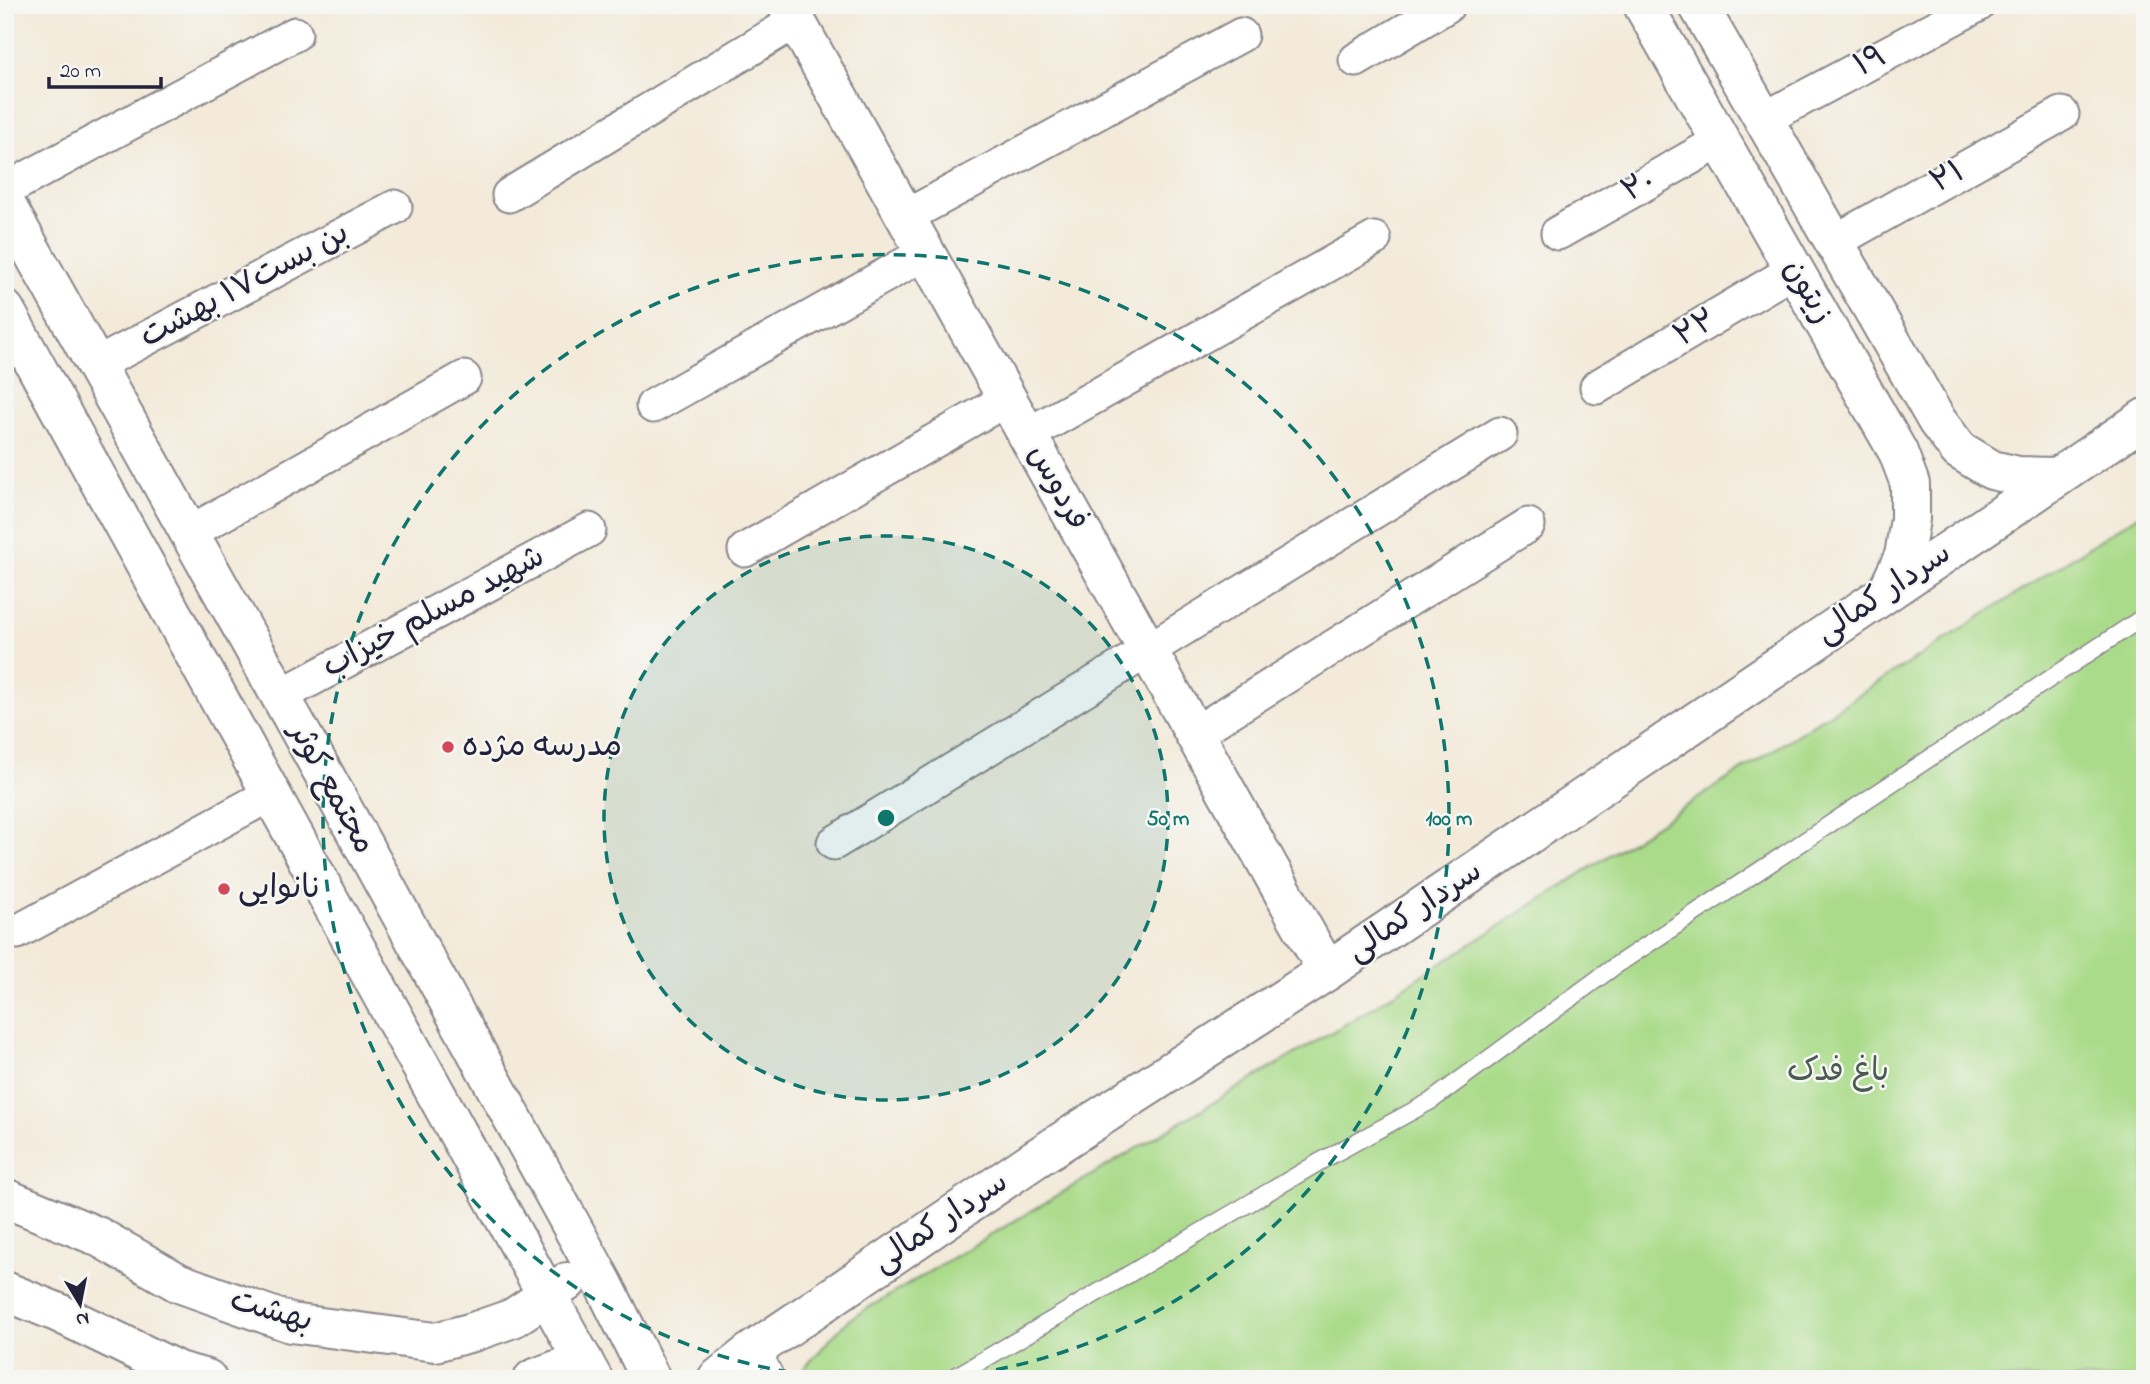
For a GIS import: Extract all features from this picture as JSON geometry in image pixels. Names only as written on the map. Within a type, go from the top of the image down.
[{"type":"street","points":[[1356,60],[1448,5]]},
{"type":"street","name":"زیتون","points":[[1643,5],[1898,452],[1910,484],[1910,519],[1904,556],[1887,592]]},
{"type":"street","name":"زیتون","points":[[1698,5],[1937,421],[1959,450],[1992,470],[2018,476],[2057,477]]},
{"type":"street","name":"۱۹","points":[[1764,119],[1978,5]]},
{"type":"street","points":[[509,195],[791,13]]},
{"type":"street","name":"فردوس","points":[[791,13],[1327,971]]},
{"type":"street","points":[[5,190],[295,34]]},
{"type":"street","points":[[905,217],[1241,35]]},
{"type":"street","name":"۲۱","points":[[1834,242],[2062,114]]},
{"type":"street","name":"۲۰","points":[[1558,233],[1720,141]]},
{"type":"street","name":"مجتمع کوثر","points":[[5,203],[443,991],[651,1379]]},
{"type":"street","name":"بن بست۱۷ بهشت","points":[[96,365],[395,208]]},
{"type":"street","points":[[1027,435],[1374,239]]},
{"type":"street","points":[[653,406],[925,253]]},
{"type":"street","name":"۲۲","points":[[1597,387],[1794,270]]},
{"type":"street","name":"مجتمع کوثر","points":[[5,310],[588,1369]]},
{"type":"street","points":[[49,389],[96,365]]},
{"type":"street","points":[[189,533],[464,379]]},
{"type":"street","points":[[745,550],[1007,399]]},
{"type":"street","name":"سردار کمالی","points":[[717,1379],[769,1362],[1035,1159],[1327,971],[2145,418]]},
{"type":"street","points":[[1898,452],[1925,444],[1937,421]]},
{"type":"street","points":[[834,843],[1500,434]]},
{"type":"street","points":[[1194,734],[1528,525]]},
{"type":"street","name":"شهید مسلم خیزاب","points":[[279,696],[589,530]]},
{"type":"street","points":[[231,720],[279,696]]},
{"type":"street","points":[[17,932],[271,794]]},
{"type":"street","points":[[395,1020],[443,991]]},
{"type":"street","name":"بهشت","points":[[5,1198],[97,1236],[179,1283],[290,1323],[435,1342],[513,1318],[592,1266]]},
{"type":"street","points":[[5,1291],[59,1313],[183,1376]]},
{"type":"street","points":[[533,1379],[588,1369]]},
{"type":"lane","points":[[951,1379],[1321,1161],[1432,1101],[1626,959],[2145,616]]},
{"type":"green space","name":"باغ فدک","points":[[2145,511],[2145,1379],[794,1379],[848,1320],[1367,1011]]},
{"type":"place","name":"مدرسه مژده","points":[[448,747]]},
{"type":"place","name":"نانوایی","points":[[224,889]]}]
